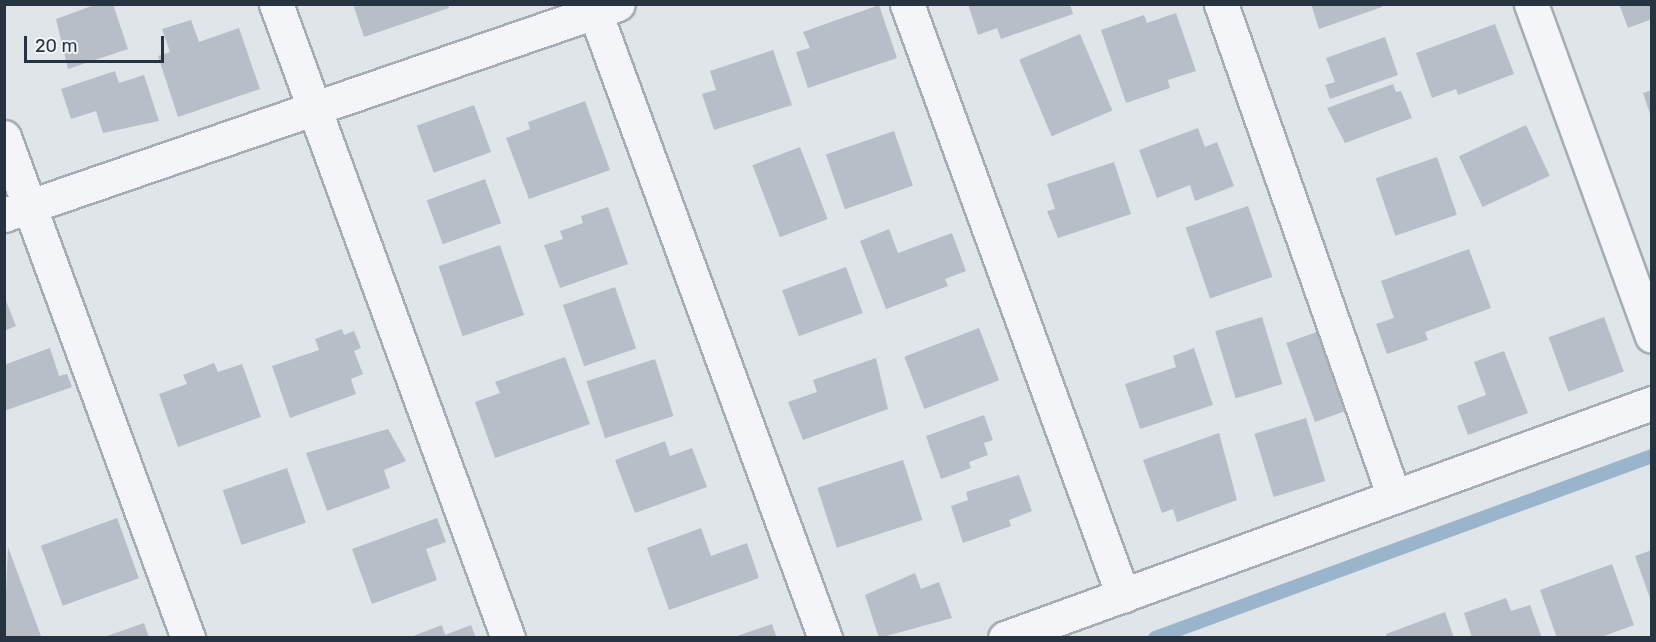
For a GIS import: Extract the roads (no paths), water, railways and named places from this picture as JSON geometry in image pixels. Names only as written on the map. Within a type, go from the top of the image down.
[{"type":"street","points":[[276,4],[507,638]]},
{"type":"street","points":[[908,4],[1123,596]]},
{"type":"street","points":[[1221,4],[1394,497]]},
{"type":"street","points":[[1532,4],[1652,336]]},
{"type":"street","points":[[17,211],[607,7],[825,638]]},
{"type":"street","points":[[4,137],[17,211],[188,638]]},
{"type":"street","points":[[1017,636],[1652,403]]},
{"type":"waterway","points":[[1155,638],[1652,456]]}]
